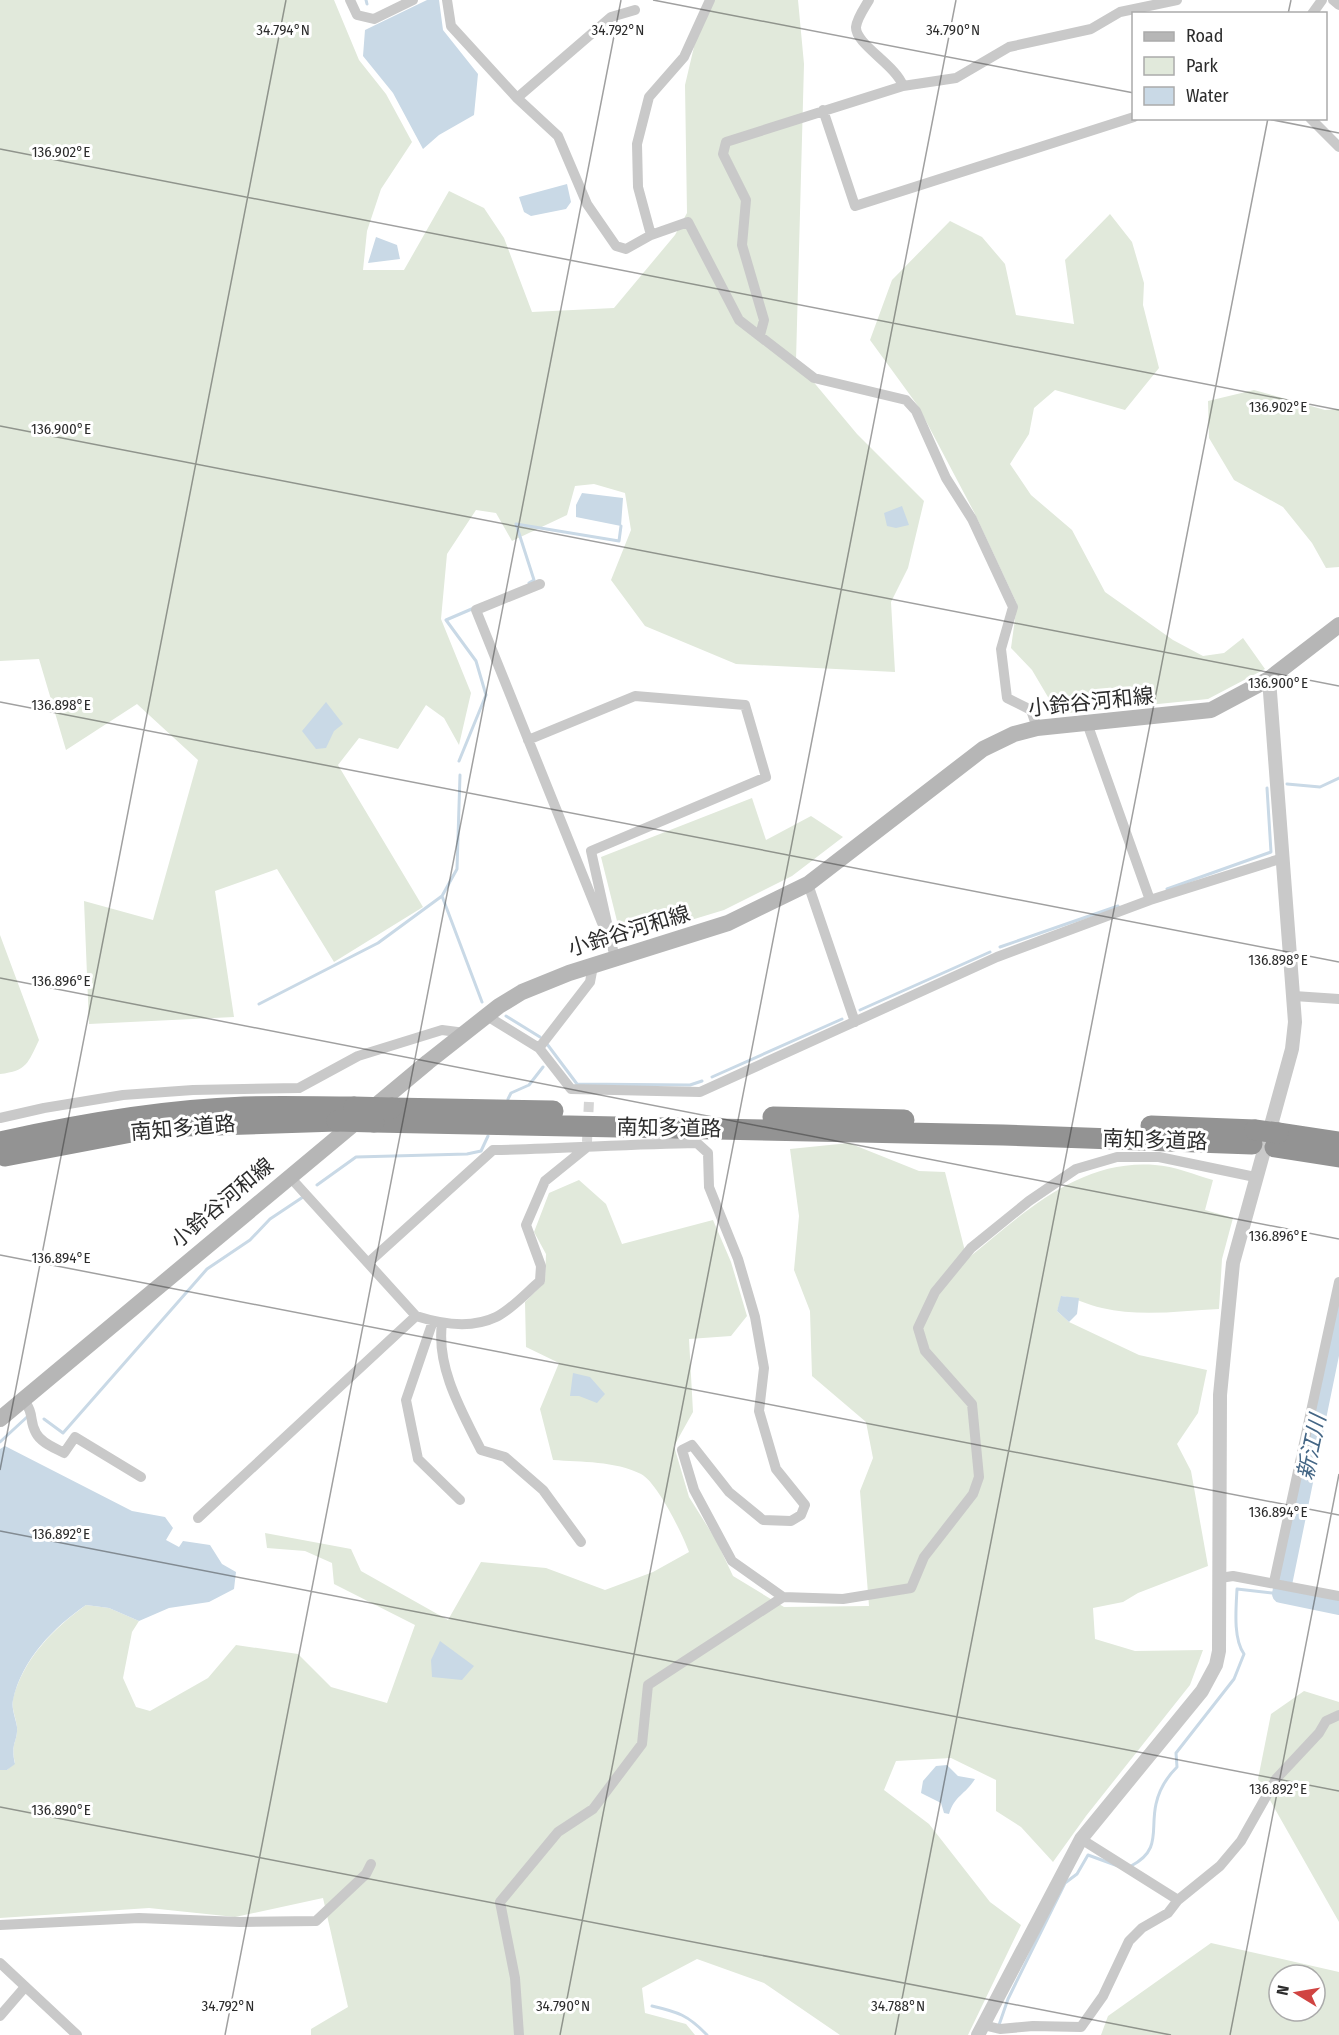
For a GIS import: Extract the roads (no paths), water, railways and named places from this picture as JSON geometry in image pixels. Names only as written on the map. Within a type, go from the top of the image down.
[{"type":"highway","name":"南知多道路","points":[[0,1142],[92,1123],[157,1114],[244,1107],[354,1107],[1031,1122],[1277,1140],[1339,1142]]},
{"type":"highway","name":"南知多道路","points":[[0,1157],[160,1128],[337,1121],[1004,1135],[1253,1137]]},
{"type":"highway","name":"南知多道路","points":[[1277,1140],[1339,1157]]},
{"type":"main road","name":"小鈴谷河和線","points":[[0,1419],[22,1398],[289,1176],[465,1033],[522,992],[593,966],[615,955],[728,923],[808,884],[983,748],[1014,734],[1037,728],[1210,710],[1269,679],[1339,625]]},
{"type":"street","points":[[350,0],[357,15],[375,19],[413,0]]},
{"type":"street","points":[[447,0],[451,26],[517,98],[558,136],[587,204],[616,246],[626,249],[651,235],[688,222],[739,320],[814,378],[906,400],[916,411],[946,478],[972,519],[1013,607],[1001,649],[1007,698],[1031,710],[1037,728]]},
{"type":"street","points":[[651,235],[638,187],[639,135],[649,97],[684,57],[710,0]]},
{"type":"street","points":[[869,0],[856,26],[859,38],[899,74],[903,86]]},
{"type":"street","points":[[760,335],[764,320],[742,246],[746,200],[723,154],[726,142],[903,86],[956,78],[1009,47],[1091,29],[1120,12],[1177,0]]},
{"type":"street","points":[[1333,0],[1339,5]]},
{"type":"street","points":[[517,98],[611,17],[635,10]]},
{"type":"street","points":[[823,110],[855,206],[1132,118]]},
{"type":"street","points":[[1312,120],[1339,147]]},
{"type":"street","points":[[540,584],[476,610],[615,955]]},
{"type":"street","points":[[1269,679],[1294,996],[1292,1049],[1233,1263],[1221,1384],[1220,1638],[1216,1665],[1209,1679],[1081,1839],[980,2030],[1033,2026],[1081,2027],[1103,1996],[1129,1941],[1142,1928],[1168,1913],[1178,1900],[1220,1866],[1241,1841],[1276,1779],[1319,1733],[1326,1721],[1339,1714]]},
{"type":"street","points":[[528,740],[635,696],[745,705],[766,777],[591,851],[615,955]]},
{"type":"street","points":[[1087,723],[1150,900]]},
{"type":"street","points":[[487,1016],[539,1048],[571,1089],[589,1096],[700,1092],[997,957],[1150,900],[1283,858]]},
{"type":"street","points":[[808,884],[855,1022]]},
{"type":"street","points":[[539,1048],[590,982],[593,966]]},
{"type":"street","points":[[1294,996],[1339,999]]},
{"type":"street","points":[[0,1118],[123,1095],[193,1090],[299,1088],[358,1056],[442,1030],[465,1033]]},
{"type":"street","points":[[368,1263],[493,1150],[608,1144],[697,1143],[708,1153],[709,1187],[738,1258],[755,1317],[764,1368],[759,1411],[776,1469],[805,1505],[801,1515],[791,1521],[763,1520],[729,1492],[692,1445],[682,1450],[694,1490],[732,1561],[783,1597],[843,1599],[911,1588],[924,1557],[973,1494],[979,1477],[972,1404],[925,1351],[918,1328],[935,1292],[971,1248],[1029,1201],[1076,1169],[1117,1157],[1159,1157],[1255,1177]]},
{"type":"street","points":[[289,1176],[416,1316],[437,1322],[462,1324],[496,1317],[540,1281],[541,1266],[526,1225],[545,1180],[587,1145]]},
{"type":"street","points":[[1274,1582],[1339,1282]]},
{"type":"street","points":[[198,1518],[416,1316]]},
{"type":"street","points":[[437,1322],[406,1400],[418,1459],[460,1500]]},
{"type":"street","points":[[437,1322],[453,1394],[481,1450],[505,1457],[543,1490],[581,1542]]},
{"type":"street","points":[[22,1398],[31,1409],[35,1432],[40,1439],[64,1453],[75,1437],[141,1477]]},
{"type":"street","points":[[1220,1578],[1233,1576],[1274,1582],[1339,1596]]},
{"type":"street","points":[[519,2035],[515,1978],[500,1902],[558,1832],[593,1809],[642,1744],[648,1685],[783,1597]]},
{"type":"street","points":[[1081,1839],[1178,1900]]},
{"type":"street","points":[[0,1925],[139,1918],[240,1922],[316,1921],[366,1874],[371,1864]]},
{"type":"street","points":[[0,1963],[78,2035]]},
{"type":"street","points":[[0,2016],[25,1987]]},
{"type":"water","points":[[427,0],[439,0],[443,30],[478,74],[474,115],[439,135],[423,149],[393,93],[363,56],[365,30]]},
{"type":"water","points":[[567,184],[571,202],[566,209],[531,216],[524,212],[519,197]]},
{"type":"water","points":[[376,237],[397,245],[400,259],[368,263]]},
{"type":"water","points":[[582,493],[623,498],[621,526],[576,517],[576,505]]},
{"type":"water","points":[[902,506],[909,525],[896,528],[887,526],[884,513]]},
{"type":"water","points":[[326,702],[343,724],[334,731],[326,748],[316,749],[302,731]]},
{"type":"water","points":[[1061,1296],[1079,1298],[1077,1314],[1069,1322],[1057,1311]]},
{"type":"water","points":[[573,1373],[590,1377],[605,1394],[597,1403],[579,1396],[570,1396]]},
{"type":"water","points":[[5,1446],[132,1511],[165,1517],[173,1528],[166,1540],[179,1547],[183,1541],[210,1545],[222,1564],[236,1572],[234,1589],[209,1602],[169,1608],[139,1621],[109,1608],[86,1605],[62,1623],[41,1645],[17,1685],[13,1703],[17,1727],[13,1751],[15,1764],[7,1770],[0,1770],[0,1449]]},
{"type":"water","points":[[440,1641],[474,1666],[462,1680],[432,1677],[431,1660]]},
{"type":"water","points":[[947,1765],[958,1776],[975,1779],[954,1803],[949,1814],[944,1813],[941,1803],[921,1793],[923,1781],[936,1766]]},
{"type":"waterway","points":[[366,0],[367,4]]},
{"type":"waterway","points":[[529,583],[534,580],[516,524],[619,541],[621,526]]},
{"type":"waterway","points":[[459,761],[486,695],[476,661],[446,620],[474,608]]},
{"type":"waterway","points":[[442,896],[457,869],[460,775]]},
{"type":"waterway","points":[[1287,784],[1320,787],[1339,778]]},
{"type":"waterway","points":[[1167,889],[1271,852],[1267,788]]},
{"type":"waterway","points":[[259,1004],[378,943],[442,896],[482,1002]]},
{"type":"waterway","points":[[1000,947],[1118,906]]},
{"type":"waterway","points":[[860,1010],[990,952]]},
{"type":"waterway","points":[[506,1016],[540,1037]]},
{"type":"waterway","points":[[712,1077],[842,1019]]},
{"type":"waterway","points":[[547,1044],[577,1084],[690,1085],[702,1081]]},
{"type":"waterway","points":[[508,1099],[511,1093],[529,1085],[543,1067]]},
{"type":"waterway","points":[[317,1185],[356,1157],[467,1154],[481,1151],[488,1136]]},
{"type":"waterway","points":[[44,1419],[63,1433],[207,1269],[250,1240],[270,1219],[303,1197]]},
{"type":"waterway","name":"新江川","points":[[1339,1311],[1281,1594],[1339,1606]]},
{"type":"waterway","points":[[0,1442],[27,1417]]},
{"type":"waterway","points":[[1131,1866],[1141,1860],[1151,1846],[1157,1799],[1164,1784],[1177,1767],[1176,1753],[1234,1679],[1244,1654],[1237,1632],[1237,1589],[1281,1594]]},
{"type":"waterway","points":[[999,2025],[1008,1999],[1065,1883],[1077,1874],[1088,1855],[1118,1866]]},
{"type":"waterway","points":[[652,2006],[682,2015],[707,2035]]},
{"type":"tunnel","points":[[587,1142],[589,1101]]}]
